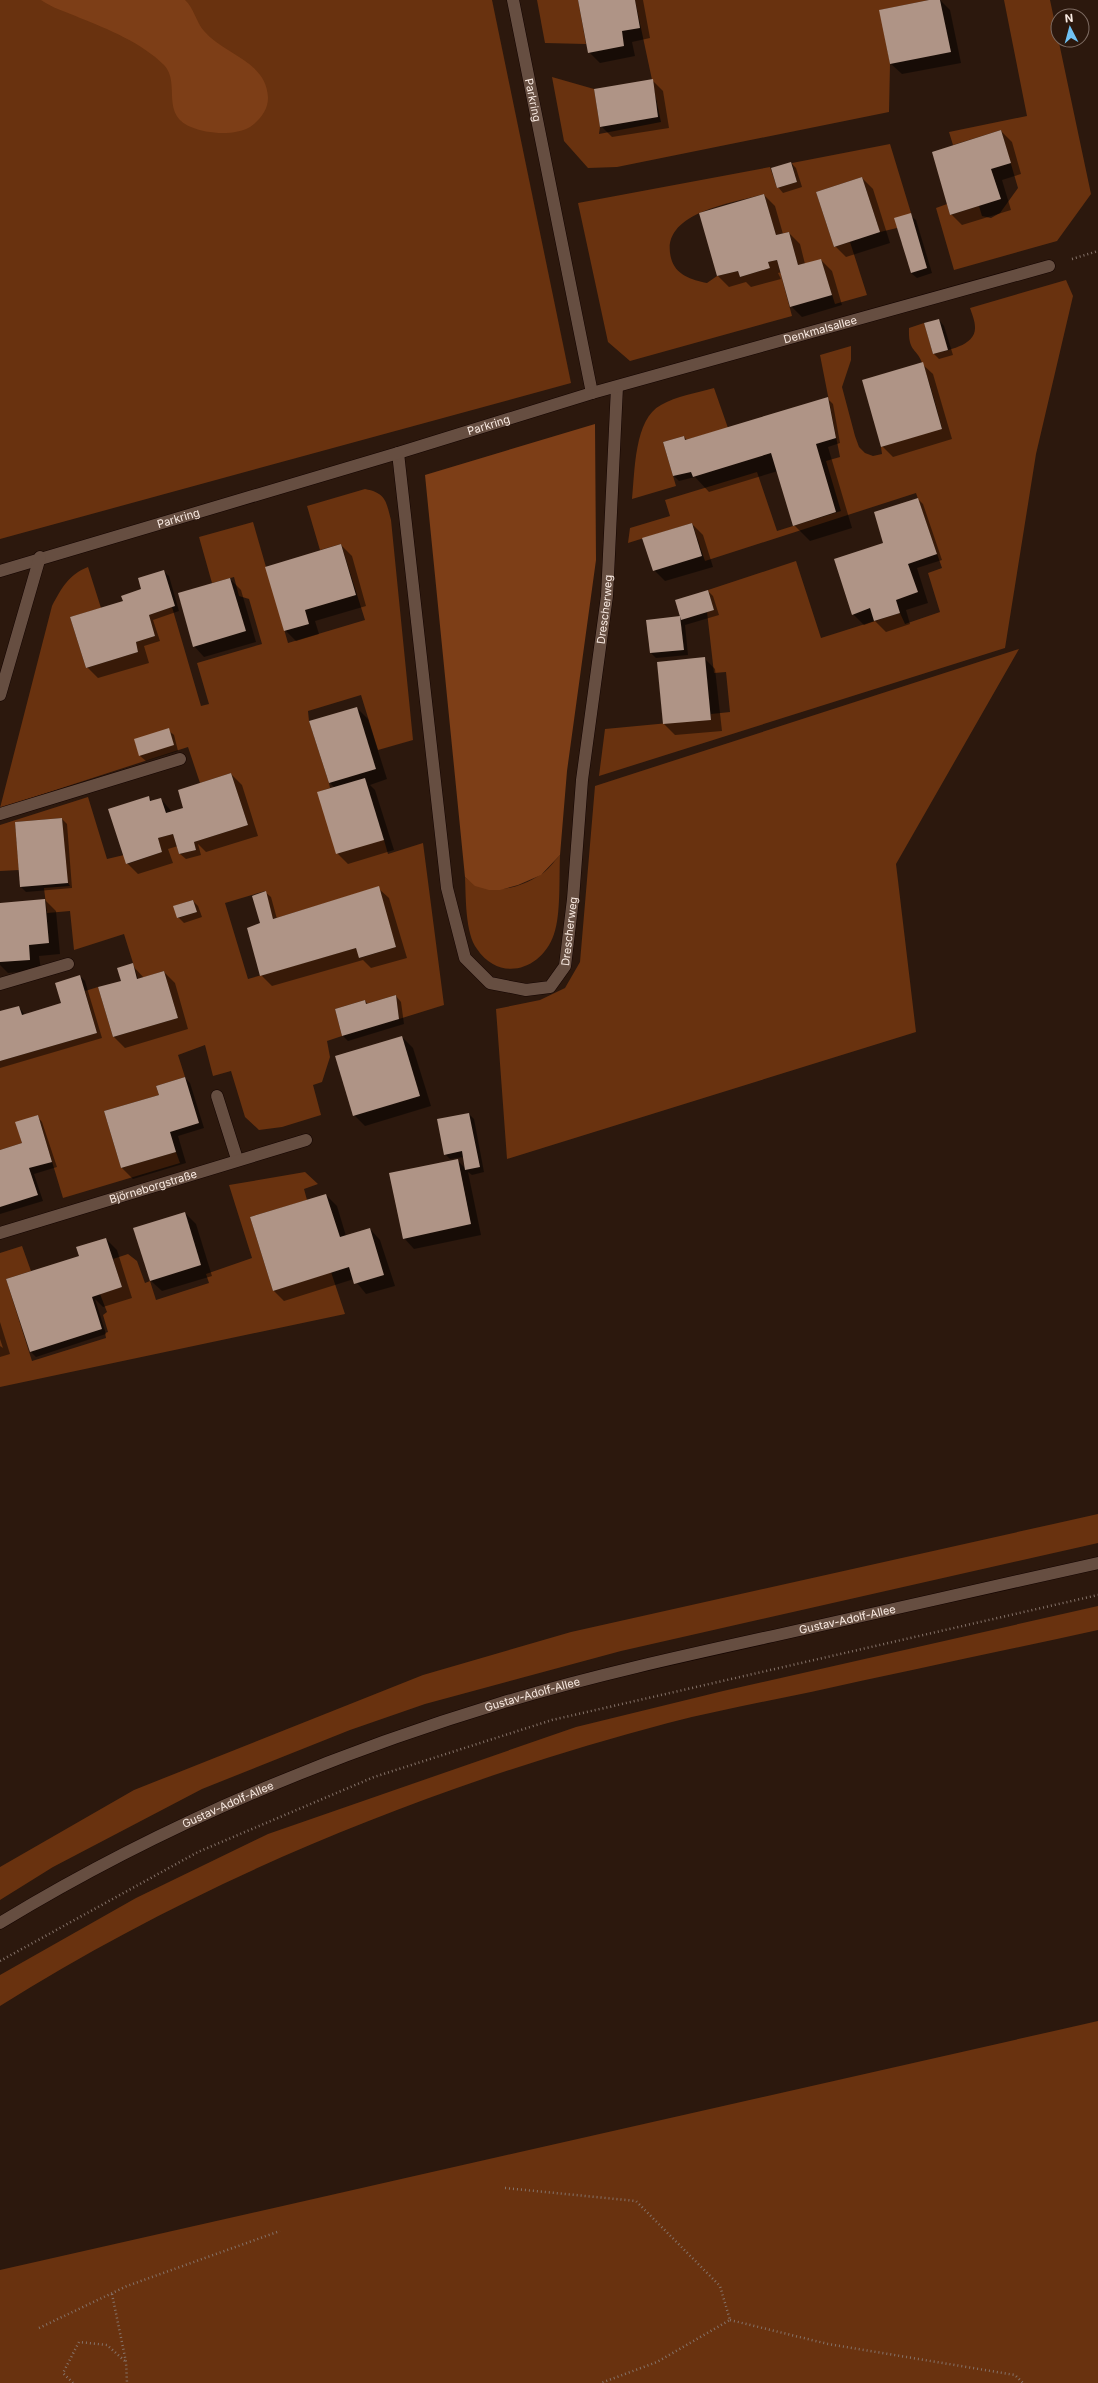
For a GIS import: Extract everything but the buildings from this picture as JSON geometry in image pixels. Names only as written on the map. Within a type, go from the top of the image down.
[{"type":"street","name":"Parkring","points":[[0,571],[398,453],[592,393],[513,0]]},
{"type":"street","name":"Denkmalsallee","points":[[592,393],[1049,266]]},
{"type":"street","name":"Drescherweg","points":[[398,453],[447,888],[465,958],[490,983],[526,990],[550,986],[565,966],[570,929],[582,780],[607,596],[617,387]]},
{"type":"street","points":[[0,695],[40,558]]},
{"type":"street","points":[[0,814],[180,759]]},
{"type":"street","points":[[0,984],[68,964]]},
{"type":"street","points":[[218,1096],[237,1159]]},
{"type":"street","name":"Björneborgstraße","points":[[0,1233],[237,1159],[306,1140]]},
{"type":"street","name":"Gustav-Adolf-Allee","points":[[0,1923],[137,1846],[261,1789],[389,1740],[493,1706],[613,1672],[1098,1563]]},
{"type":"path","points":[[0,1961],[198,1852],[374,1777],[552,1720],[1098,1595]]},
{"type":"path","points":[[505,2188],[636,2201],[720,2286],[730,2320]]},
{"type":"path","points":[[39,2328],[128,2286],[280,2231]]},
{"type":"path","points":[[112,2294],[126,2362],[127,2383]]},
{"type":"path","points":[[601,2383],[657,2362],[730,2320],[828,2344],[1014,2374],[1023,2383]]},
{"type":"path","points":[[73,2383],[63,2373],[79,2342],[107,2345],[126,2362]]},
{"type":"shaded area","points":[[0,0],[492,0],[571,383],[0,539]]},
{"type":"shaded area","points":[[41,0],[185,0],[191,7],[204,31],[212,39],[253,67],[260,75],[266,85],[268,98],[267,107],[260,118],[250,127],[237,132],[221,133],[191,127],[182,121],[176,114],[173,106],[169,72],[155,57],[124,37],[55,8]]},
{"type":"shaded area","points":[[537,0],[578,0],[586,44],[545,43]]},
{"type":"shaded area","points":[[635,0],[929,0],[880,10],[890,64],[889,112],[617,167],[588,168],[564,141],[552,77],[594,89],[600,127],[599,134],[661,122]]},
{"type":"shaded area","points":[[1004,0],[1050,0],[1052,8],[1050,8],[1050,48],[1060,48],[1091,194],[1057,241],[954,270],[936,208],[947,204],[950,215],[979,206],[982,216],[991,218],[1000,213],[1018,188],[1001,130],[953,145],[949,132],[1027,116]]},
{"type":"shaded area","points":[[890,144],[911,213],[897,228],[880,232],[862,177],[816,192],[834,247],[850,242],[867,295],[835,304],[821,260],[798,265],[789,232],[776,235],[764,194],[718,206],[687,220],[676,230],[670,242],[671,258],[676,269],[680,273],[690,278],[707,283],[717,276],[738,271],[740,277],[770,268],[768,262],[777,260],[792,316],[630,361],[608,342],[578,203],[770,167],[777,188],[797,182],[792,163]]},
{"type":"shaded area","points":[[1066,280],[1073,296],[1036,454],[1005,648],[599,776],[605,729],[711,719],[711,714],[730,712],[726,672],[714,673],[707,612],[714,610],[708,590],[796,561],[821,638],[900,613],[905,624],[940,612],[928,573],[942,568],[916,493],[705,561],[692,523],[628,543],[630,528],[670,516],[665,500],[757,472],[777,531],[841,511],[826,461],[840,457],[820,355],[851,346],[851,360],[842,387],[855,436],[859,447],[865,453],[873,456],[882,454],[881,447],[942,428],[921,359],[911,346],[909,328],[924,323],[933,354],[953,349],[966,343],[971,339],[974,333],[975,327],[970,308]]},
{"type":"shaded area","points":[[714,388],[728,428],[685,440],[684,436],[663,442],[676,486],[632,499],[635,461],[638,447],[641,434],[652,412],[661,405],[673,399]]},
{"type":"shaded area","points":[[595,424],[596,560],[567,771],[560,855],[541,875],[518,885],[500,890],[489,890],[475,886],[465,877],[425,475]]},
{"type":"shaded area","points":[[365,489],[381,496],[388,508],[391,520],[413,740],[378,750],[361,695],[308,711],[309,721],[330,788],[318,792],[384,840],[388,854],[423,843],[444,1005],[399,1019],[396,995],[366,1004],[365,1000],[335,1009],[342,1036],[327,1041],[330,1057],[322,1082],[313,1085],[321,1115],[282,1127],[259,1130],[245,1117],[231,1071],[213,1076],[205,1045],[178,1055],[185,1077],[156,1086],[159,1095],[104,1111],[121,1168],[176,1152],[180,1163],[63,1198],[38,1115],[16,1123],[22,1143],[0,1150],[0,1061],[97,1033],[85,991],[98,987],[113,1037],[178,1018],[164,971],[138,979],[124,934],[74,950],[70,911],[47,913],[44,888],[70,886],[67,881],[62,818],[15,822],[19,870],[0,871],[0,825],[88,797],[107,859],[124,855],[127,864],[162,852],[158,838],[173,834],[179,854],[196,850],[194,842],[248,825],[231,773],[200,783],[188,747],[0,808],[52,606],[66,583],[81,570],[88,567],[101,608],[70,617],[86,668],[138,652],[136,642],[155,636],[149,615],[172,607],[201,706],[209,704],[197,663],[262,644],[249,599],[239,596],[234,577],[212,583],[199,537],[253,522],[288,643],[365,620],[341,544],[320,550],[307,506]],"holes":[[[378,887],[396,947],[360,958],[356,948],[248,979],[225,903],[265,891],[273,919]],[[193,900],[197,912],[178,918],[174,906]]]},
{"type":"shaded area","points":[[1019,649],[896,864],[916,1032],[507,1159],[496,1009],[540,1000],[565,988],[580,962],[595,786]]},
{"type":"shaded area","points":[[560,855],[558,917],[554,934],[548,946],[540,956],[530,964],[520,968],[508,969],[497,966],[486,960],[477,949],[470,934],[467,914],[465,877],[483,887],[492,889],[512,887],[531,880],[543,873]]},
{"type":"shaded area","points":[[305,1172],[318,1184],[304,1189],[307,1200],[250,1217],[273,1291],[331,1272],[345,1314],[0,1387],[0,1253],[22,1246],[31,1271],[6,1279],[32,1361],[106,1338],[105,1333],[108,1332],[103,1315],[107,1312],[100,1294],[122,1287],[113,1259],[128,1254],[137,1261],[145,1283],[150,1281],[156,1300],[209,1283],[206,1274],[252,1258],[229,1185]]},
{"type":"shaded area","points":[[1098,1514],[1098,1543],[621,1651],[425,1704],[350,1730],[202,1789],[53,1867],[0,1900],[0,1867],[134,1790],[423,1675],[571,1632]]},
{"type":"shaded area","points":[[1098,1606],[1098,1630],[668,1723],[494,1775],[408,1806],[323,1839],[240,1876],[158,1916],[78,1959],[0,2006],[0,1975],[136,1898],[268,1834],[576,1727],[723,1691]]},
{"type":"shaded area","points":[[1098,2021],[1098,2383],[0,2383],[0,2270]]}]
